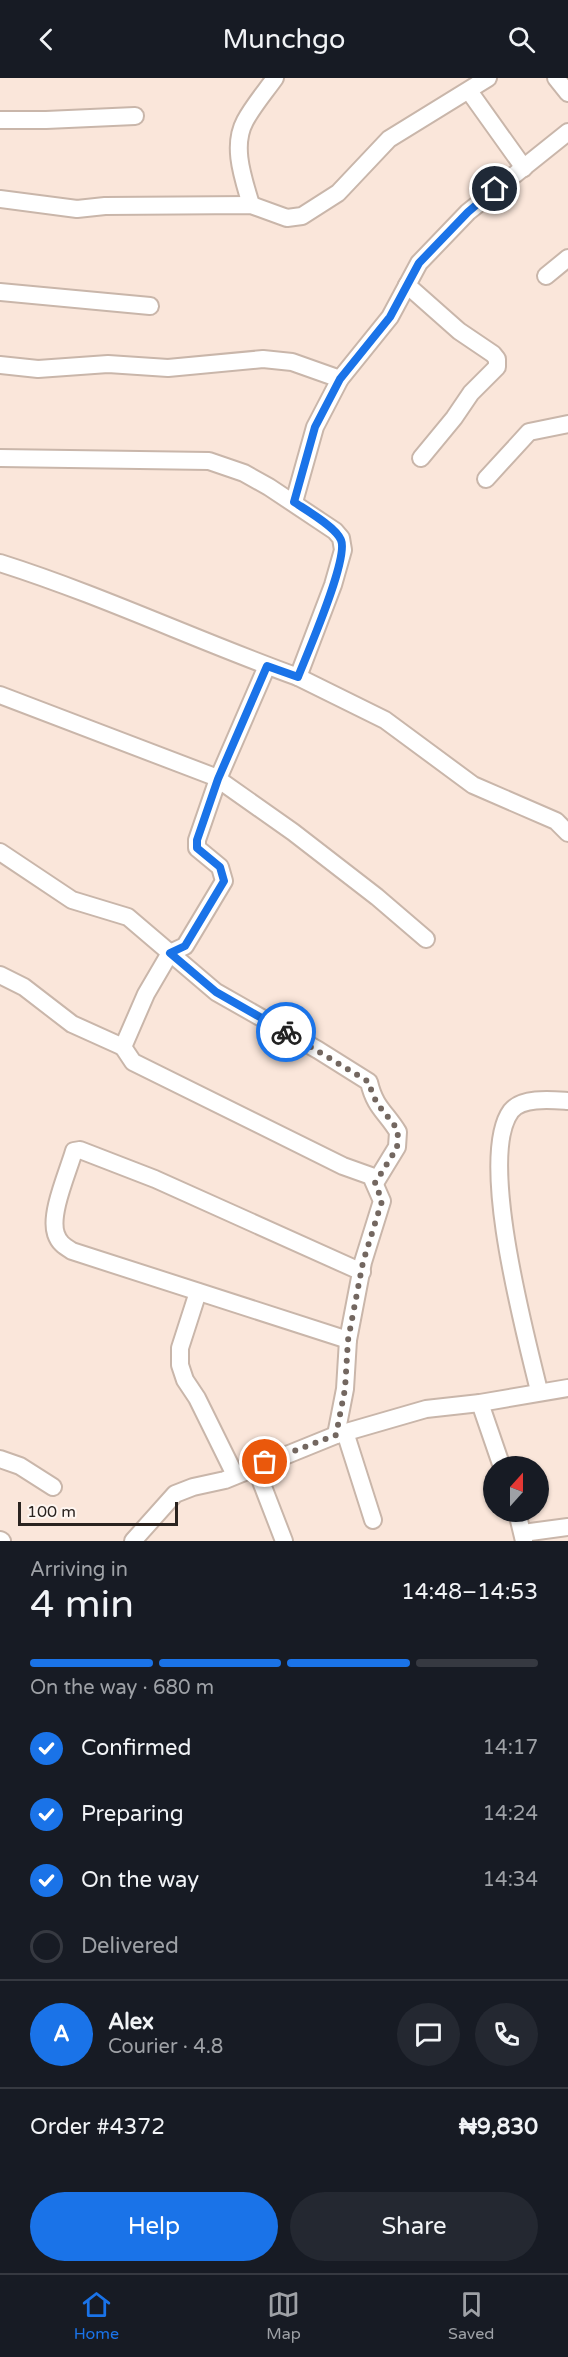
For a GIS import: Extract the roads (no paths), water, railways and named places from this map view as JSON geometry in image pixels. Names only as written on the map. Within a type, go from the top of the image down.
[{"type":"street","points":[[251,205],[241,167],[239,139],[245,121],[275,78]]},
{"type":"street","points":[[0,199],[77,209],[105,206],[251,205],[287,218],[302,216],[338,193],[389,139],[488,78]]},
{"type":"street","points":[[556,78],[568,93]]},
{"type":"street","points":[[469,91],[524,168]]},
{"type":"street","points":[[0,120],[135,116]]},
{"type":"street","points":[[294,502],[315,427],[340,379],[390,317],[419,263],[468,212],[568,132]]},
{"type":"street","points":[[546,276],[568,258]]},
{"type":"street","points":[[407,285],[443,318],[497,359],[497,367],[471,393],[421,458]]},
{"type":"street","points":[[0,292],[150,306]]},
{"type":"street","points":[[0,365],[38,369],[108,364],[168,368],[263,358],[292,362],[340,379]]},
{"type":"street","points":[[486,479],[529,432],[568,424]]},
{"type":"street","points":[[0,459],[209,461],[244,473],[294,502],[335,531],[341,538],[343,550],[333,585],[298,677]]},
{"type":"street","points":[[0,563],[58,582],[298,677],[385,720],[473,785],[564,825]]},
{"type":"street","points":[[123,1047],[146,994],[170,953],[185,946],[224,881],[220,867],[197,848],[197,840],[218,779],[267,666]]},
{"type":"street","points":[[0,695],[218,779],[293,832],[377,897],[426,939]]},
{"type":"street","points":[[0,852],[72,900],[128,917],[216,992],[369,1082],[378,1108],[398,1131],[397,1148],[375,1183]]},
{"type":"street","points":[[0,975],[24,987],[72,1024],[123,1047],[134,1062],[343,1166],[371,1176],[382,1201],[362,1272],[348,1340],[340,1434],[373,1520]]},
{"type":"street","points":[[539,1391],[506,1244],[498,1158],[511,1110],[522,1104],[546,1100],[568,1101]]},
{"type":"street","points":[[348,1340],[96,1260],[61,1245],[55,1233],[56,1209],[74,1151],[80,1150],[155,1179],[362,1272]]},
{"type":"street","points":[[198,1292],[180,1348],[180,1365],[185,1380],[235,1475]]},
{"type":"street","points":[[133,1541],[175,1494],[193,1487],[225,1480],[255,1466],[340,1434],[426,1409],[480,1403],[539,1391],[568,1388]]},
{"type":"street","points":[[480,1403],[498,1456]]},
{"type":"street","points":[[0,1459],[20,1466],[54,1487]]},
{"type":"street","points":[[255,1466],[284,1541]]},
{"type":"street","points":[[519,1522],[524,1537],[568,1527]]}]
